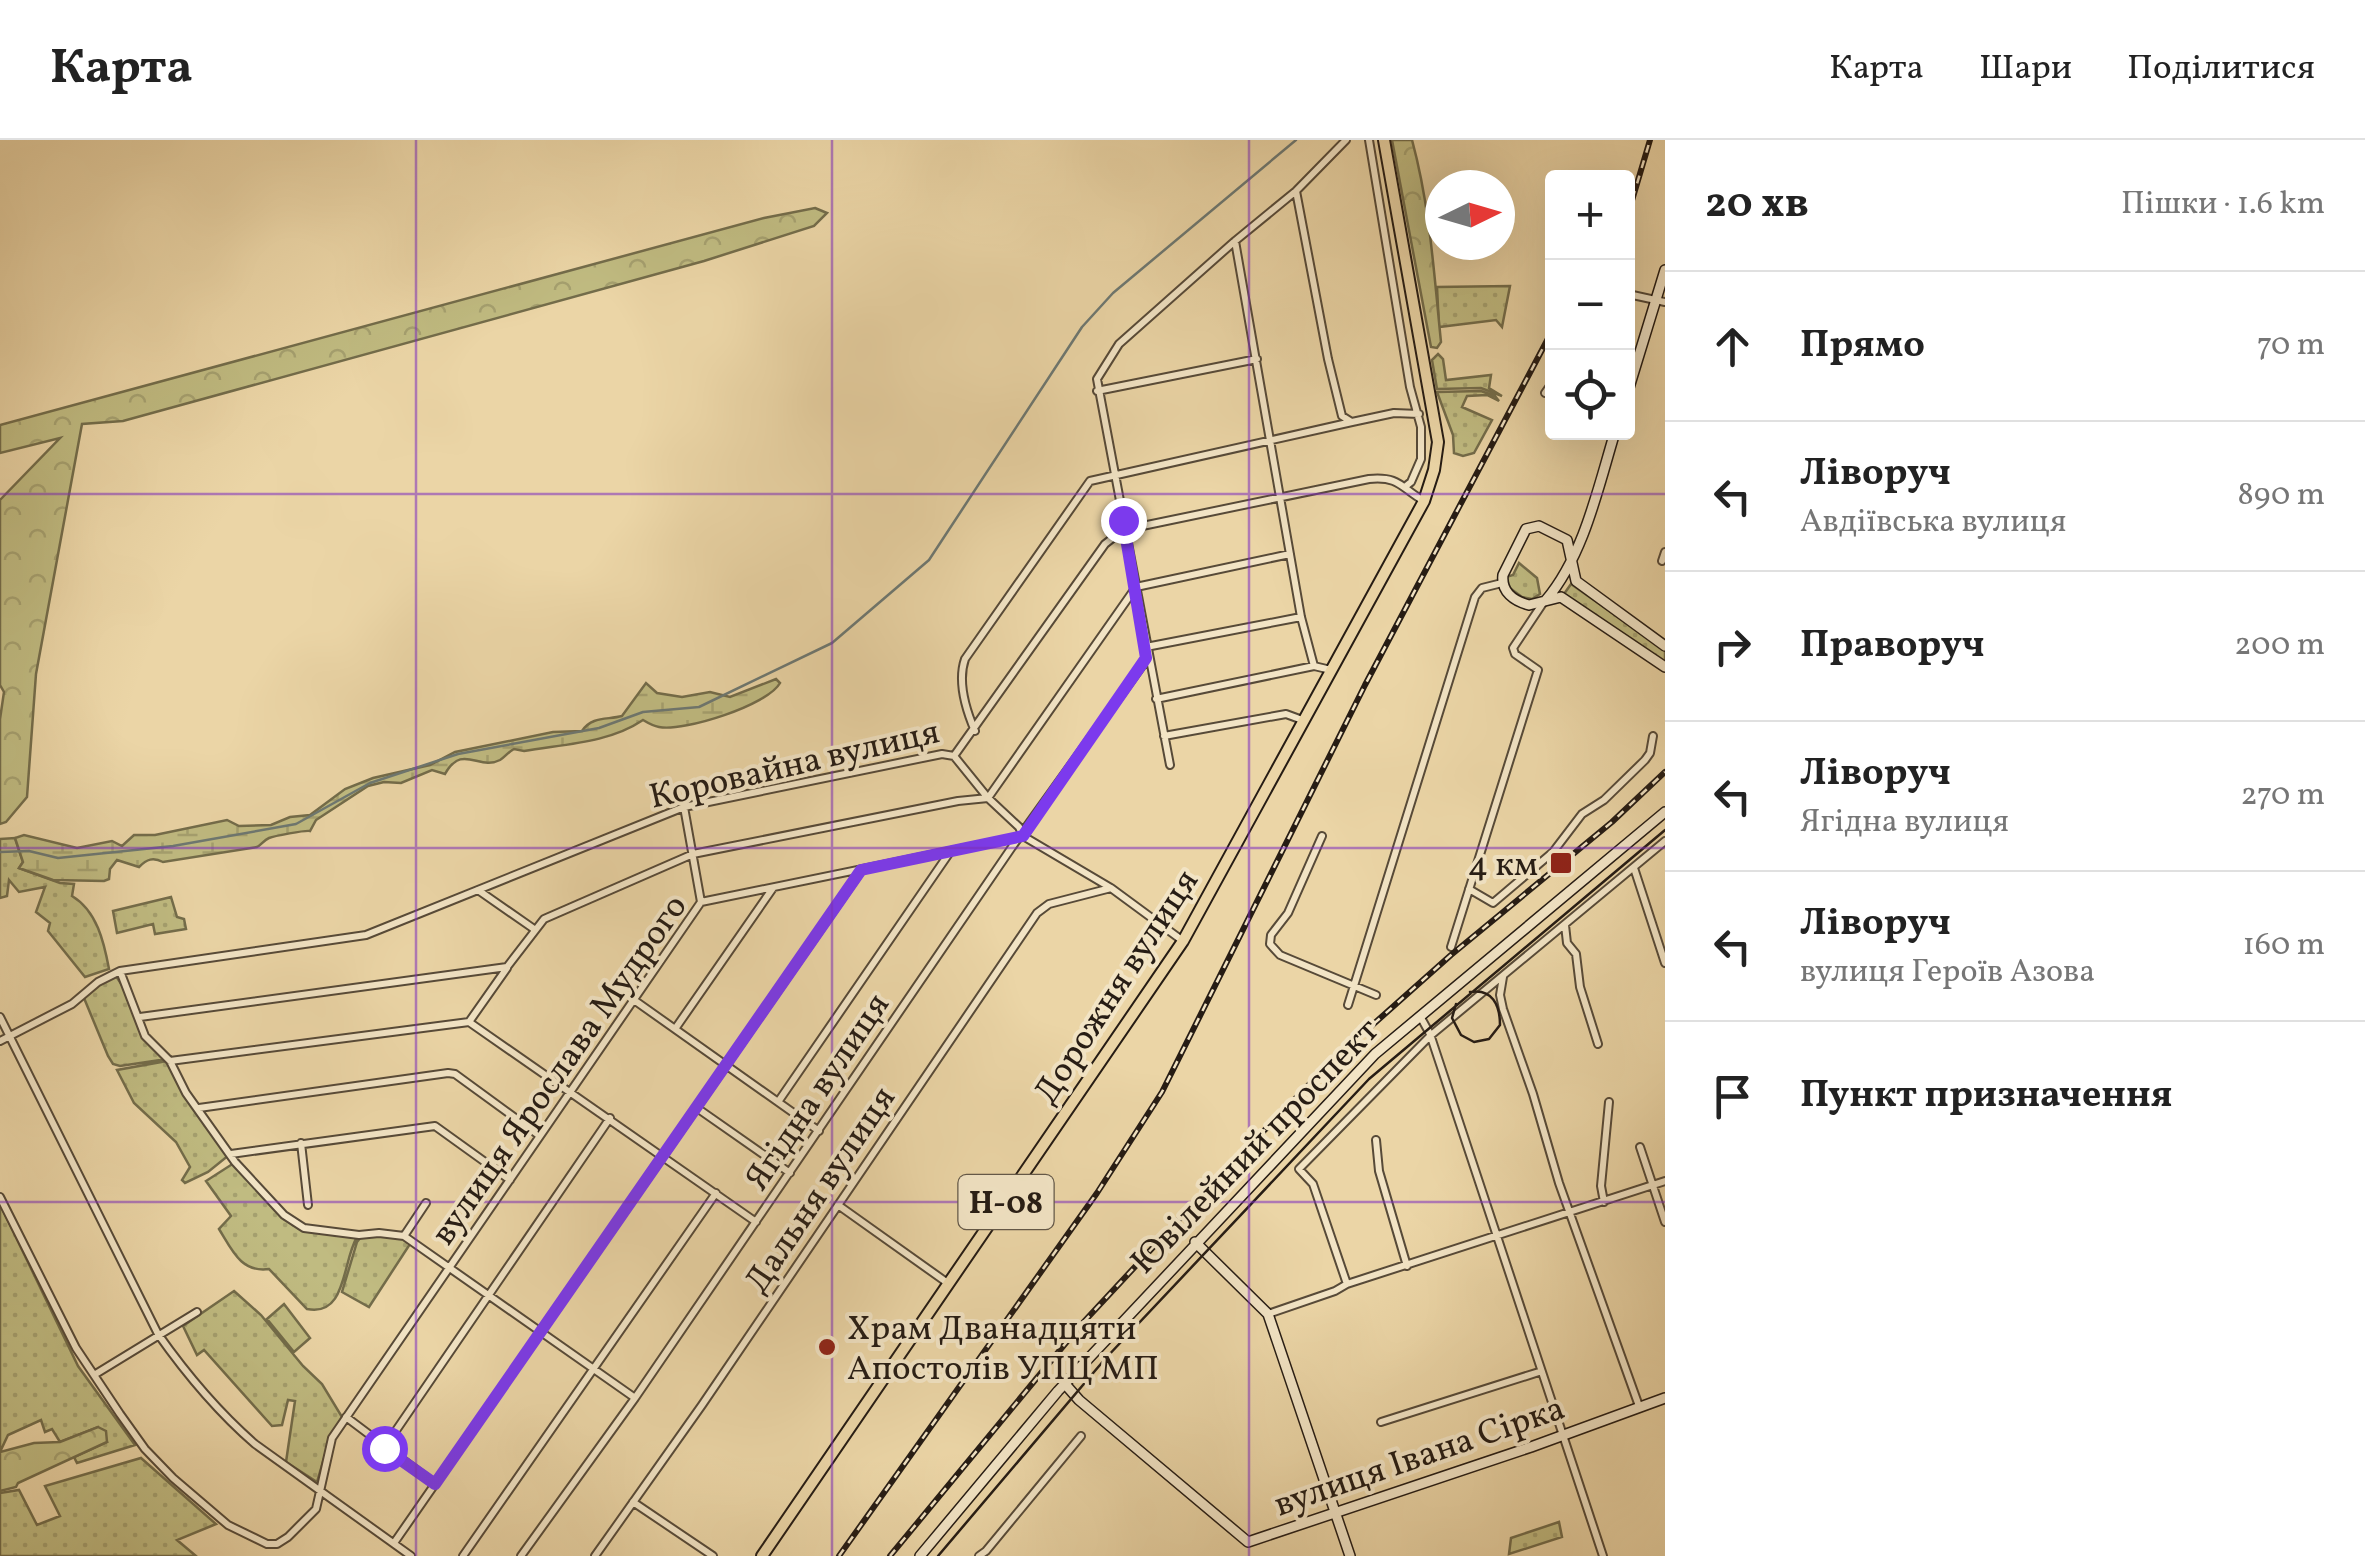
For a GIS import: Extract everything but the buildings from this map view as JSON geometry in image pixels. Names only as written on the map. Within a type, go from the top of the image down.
[{"type":"main road","name":"Дорожня вулиця","points":[[762,1556],[1184,941],[1424,502],[1438,456],[1434,409],[1384,140]]},
{"type":"main road","points":[[1635,371],[1660,301],[1665,270]]},
{"type":"main road","points":[[1543,602],[1558,582],[1587,522],[1613,440]]},
{"type":"main road","points":[[1561,597],[1522,604],[1507,594],[1502,583],[1526,529],[1532,526],[1567,540],[1576,581],[1665,646]]},
{"type":"main road","points":[[1558,582],[1561,597],[1665,667]]},
{"type":"main road","name":"Ювілейний проспект","points":[[920,1556],[1065,1384],[1352,1078],[1420,1016],[1665,812]]},
{"type":"main road","points":[[1195,1242],[1268,1314],[1350,1556]]},
{"type":"main road","name":"вулиця Івана Сірка","points":[[1065,1384],[1248,1542],[1665,1398]]},
{"type":"street","points":[[1170,764],[1097,379],[1119,344],[1296,191],[1346,140]]},
{"type":"street","points":[[1369,140],[1410,387],[1419,414],[1420,458],[1406,486]]},
{"type":"street","points":[[1296,191],[1342,416],[1338,425]]},
{"type":"street","points":[[1235,240],[1301,617],[1314,666]]},
{"type":"street","points":[[1635,296],[1660,301]]},
{"type":"street","points":[[1097,391],[1256,359]]},
{"type":"street","points":[[975,731],[964,694],[965,659],[1095,478],[1352,422],[1419,414]]},
{"type":"street","points":[[1342,416],[1352,422]]},
{"type":"street","points":[[1123,530],[1369,479],[1382,478],[1406,486],[1424,502]]},
{"type":"street","name":"Коровайна вулиця","points":[[0,1041],[72,1004],[98,982],[120,971],[366,935],[684,807],[942,754],[954,756],[1106,544],[1123,530]]},
{"type":"street","points":[[988,798],[1136,587],[1290,554]]},
{"type":"street","points":[[1348,1005],[1474,597],[1482,588],[1502,583]]},
{"type":"street","points":[[1451,947],[1538,670],[1514,654],[1514,648],[1543,602]]},
{"type":"street","points":[[1146,650],[1301,617]]},
{"type":"street","name":"Ягідна вулиця","points":[[521,1556],[1144,662],[1146,650]]},
{"type":"street","points":[[1156,699],[1314,666],[1333,670]]},
{"type":"street","points":[[1164,736],[1286,714],[1306,721]]},
{"type":"street","points":[[1469,889],[1493,903],[1553,852],[1582,814],[1604,800],[1645,760],[1652,736]]},
{"type":"street","points":[[954,756],[1023,836],[1111,888],[1184,941]]},
{"type":"street","points":[[469,1022],[544,919],[694,854],[958,800],[988,798]]},
{"type":"street","points":[[684,807],[701,902]]},
{"type":"street","name":"вулиця Ярослава Мудрого","points":[[322,1491],[332,1438],[701,902],[1023,836]]},
{"type":"street","points":[[1322,836],[1288,914],[1271,935],[1270,944],[1280,956],[1376,995]]},
{"type":"street","points":[[1347,1284],[1314,1184],[1299,1168],[1430,1036],[1665,842]]},
{"type":"street","points":[[778,1102],[950,852]]},
{"type":"street","points":[[1634,868],[1665,963]]},
{"type":"street","points":[[394,1544],[861,870]]},
{"type":"street","points":[[675,1029],[773,888]]},
{"type":"street","name":"Дальня вулиця","points":[[595,1556],[1037,913],[1049,904],[1111,888]]},
{"type":"street","points":[[477,890],[534,929]]},
{"type":"street","points":[[1565,924],[1567,943],[1576,954],[1580,987],[1598,1044]]},
{"type":"street","points":[[140,1017],[507,966]]},
{"type":"street","points":[[120,971],[145,1036],[170,1061],[231,1154],[294,1224],[360,1236],[404,1236],[634,1398]]},
{"type":"street","points":[[1503,976],[1503,1009],[1559,1184],[1638,1406]]},
{"type":"street","points":[[634,1000],[819,1131]]},
{"type":"street","points":[[0,1016],[158,1334],[205,1396],[232,1424],[294,1474],[411,1556]]},
{"type":"street","points":[[1420,1016],[1430,1036],[1602,1556]]},
{"type":"street","points":[[170,1061],[469,1022],[756,1222]]},
{"type":"street","points":[[199,1108],[448,1073],[540,1136]]},
{"type":"street","points":[[1604,1202],[1600,1186],[1610,1102]]},
{"type":"street","points":[[697,1108],[790,1173]]},
{"type":"street","points":[[384,1448],[610,1118]]},
{"type":"street","points":[[231,1154],[435,1126],[510,1180]]},
{"type":"street","points":[[1376,1140],[1379,1171],[1407,1266]]},
{"type":"street","points":[[302,1143],[308,1205]]},
{"type":"street","points":[[1640,1147],[1665,1222]]},
{"type":"street","points":[[1268,1314],[1347,1284],[1665,1180]]},
{"type":"street","points":[[463,1556],[716,1193]]},
{"type":"street","points":[[0,1198],[76,1348],[94,1375],[145,1449],[208,1510],[240,1533],[267,1544],[284,1540],[316,1509],[322,1491]]},
{"type":"street","points":[[404,1236],[426,1203]]},
{"type":"street","points":[[838,1205],[950,1284]]},
{"type":"street","points":[[94,1375],[197,1312]]},
{"type":"street","points":[[1381,1422],[1539,1372]]},
{"type":"street","points":[[346,1417],[435,1484]]},
{"type":"street","points":[[979,1556],[1081,1436]]},
{"type":"street","points":[[633,1502],[713,1556]]},
{"type":"green space","points":[[1392,140],[1412,140],[1418,165],[1425,204],[1425,260],[1432,260],[1441,342],[1437,348],[1431,347]]},
{"type":"green space","points":[[815,208],[827,213],[814,226],[704,261],[123,421],[82,424],[36,674],[27,797],[0,824],[0,719],[4,692],[0,685],[0,500],[60,438],[0,453],[0,425],[764,218]]},
{"type":"green space","points":[[1510,286],[1502,327],[1496,320],[1439,327],[1437,287]]},
{"type":"green space","points":[[1438,354],[1443,359],[1446,380],[1491,375],[1489,388],[1502,396],[1481,388],[1437,389],[1432,360]]},
{"type":"green space","points":[[1481,391],[1499,401],[1487,395],[1467,396],[1462,407],[1492,420],[1474,453],[1454,453],[1453,435],[1437,392]]},
{"type":"green space","points":[[1519,563],[1537,578],[1540,594],[1532,599],[1507,586],[1506,577],[1513,575]]},
{"type":"green space","points":[[1571,584],[1665,650],[1665,664],[1564,594]]},
{"type":"green space","points":[[776,679],[780,683],[760,700],[705,721],[657,727],[643,720],[601,738],[524,751],[514,749],[492,762],[458,760],[445,774],[432,770],[401,783],[368,786],[316,820],[310,831],[272,837],[257,847],[163,862],[150,860],[139,867],[117,860],[109,879],[104,881],[53,880],[19,868],[23,862],[15,838],[24,835],[77,848],[112,841],[122,846],[134,835],[155,835],[227,820],[239,826],[271,825],[290,817],[310,815],[345,789],[430,765],[455,752],[553,732],[582,731],[595,721],[622,716],[646,683],[657,693],[682,697],[710,692],[730,697]]},
{"type":"green space","points":[[15,838],[23,862],[19,868],[74,884],[72,896],[93,919],[109,969],[85,977],[48,931],[50,923],[36,912],[45,887],[19,892],[9,880],[7,896],[0,898],[0,839]]},
{"type":"green space","points":[[171,897],[177,917],[184,919],[186,929],[155,934],[153,924],[117,933],[113,911]]},
{"type":"green space","points":[[116,976],[131,999],[140,1028],[167,1059],[120,1066],[108,1056],[84,998],[99,984]]},
{"type":"green space","points":[[167,1061],[229,1155],[208,1172],[185,1183],[182,1180],[190,1167],[176,1142],[134,1103],[117,1070]]},
{"type":"green space","points":[[234,1163],[293,1225],[357,1237],[330,1305],[307,1309],[269,1269],[244,1264],[233,1252],[219,1229],[231,1216],[206,1181]]},
{"type":"green space","points":[[0,1204],[78,1366],[135,1445],[77,1463],[74,1457],[107,1442],[98,1427],[60,1442],[52,1429],[45,1432],[41,1420],[8,1435],[0,1452]]},
{"type":"green space","points":[[361,1237],[401,1237],[410,1244],[369,1307],[342,1292],[357,1242]]},
{"type":"green space","points":[[234,1291],[261,1315],[322,1384],[342,1417],[330,1438],[317,1482],[286,1462],[295,1401],[288,1400],[282,1425],[272,1426],[204,1350],[197,1355],[183,1326]]},
{"type":"green space","points":[[284,1304],[310,1338],[294,1352],[267,1319]]},
{"type":"green space","points":[[98,1427],[106,1431],[107,1442],[16,1487],[0,1491],[0,1452],[34,1443],[60,1442]]},
{"type":"green space","points":[[141,1458],[216,1524],[177,1540],[196,1556],[0,1556],[0,1493],[19,1490],[37,1525],[60,1516],[45,1486]]},
{"type":"green space","points":[[1559,1522],[1562,1537],[1509,1554],[1511,1538]]},
{"type":"waterway","points":[[0,852],[29,851],[58,858],[173,846],[296,824],[370,783],[458,754],[599,728],[643,712],[699,707],[832,643],[929,560],[1082,327],[1113,293],[1296,140]]},
{"type":"tram line","points":[[938,1556],[1105,1359],[1369,1079],[1665,830]]},
{"type":"tram line","points":[[1456,1004],[1452,1018],[1461,1035],[1474,1042],[1489,1039],[1500,1025],[1496,1005],[1489,995],[1470,992]]},
{"type":"railway","points":[[1635,190],[1650,140]]},
{"type":"railway","points":[[839,1556],[1097,1193],[1162,1092],[1365,685],[1545,344]]},
{"type":"railway","points":[[890,1556],[1079,1327],[1332,1061],[1451,955],[1612,822],[1665,772]]},
{"type":"place","name":"4 км","points":[[1561,863]]},
{"type":"place","name":"Храм Дванадцяти Апостолів УПЦ МП","points":[[827,1347]]},
{"type":"route","points":[[384,1448],[435,1484],[861,870],[1023,836],[1146,658],[1123,520]]}]
